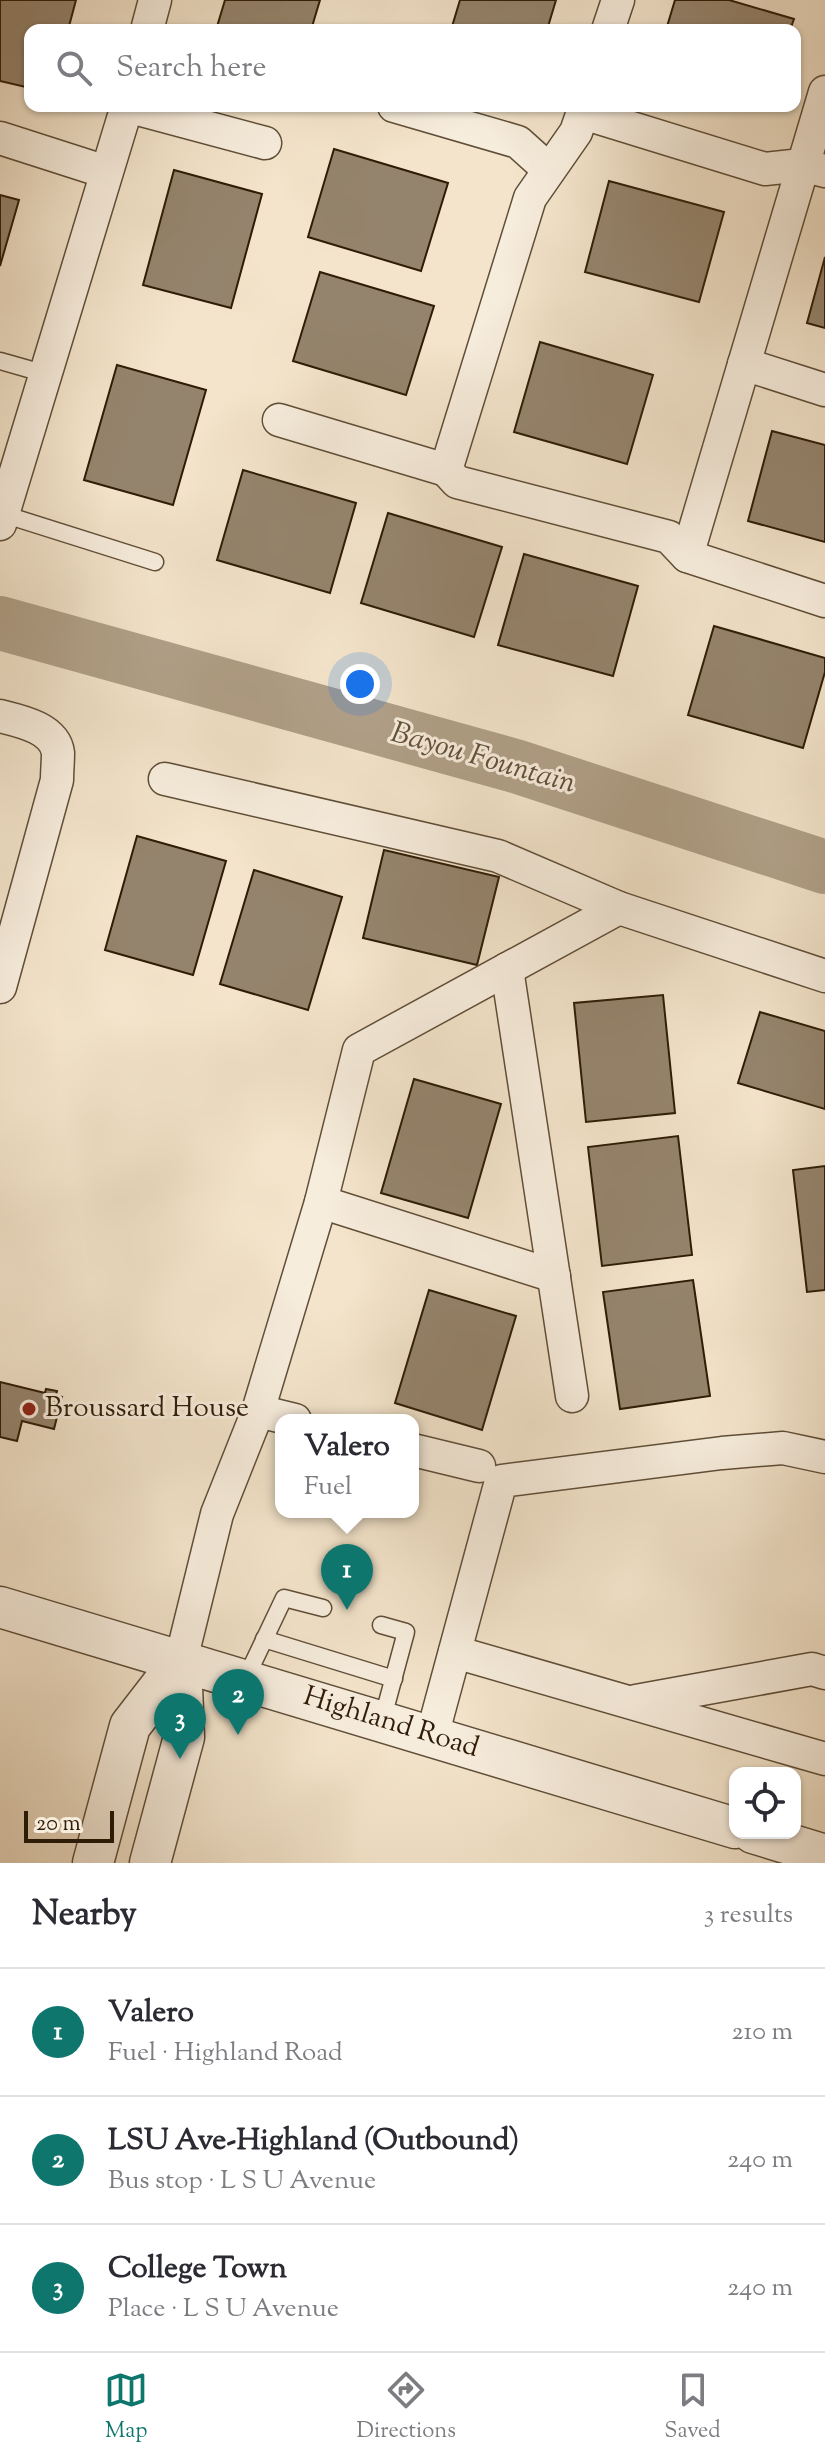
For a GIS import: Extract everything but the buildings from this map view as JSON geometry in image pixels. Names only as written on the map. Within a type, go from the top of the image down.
[{"type":"street","points":[[149,24],[155,0]]},
{"type":"street","points":[[610,24],[618,0]]},
{"type":"street","points":[[687,556],[744,364],[814,168],[825,92]]},
{"type":"street","points":[[1,519],[125,112]]},
{"type":"street","points":[[149,112],[265,143]]},
{"type":"street","points":[[415,112],[518,142],[549,170]]},
{"type":"street","points":[[446,470],[530,198],[576,132],[583,112]]},
{"type":"street","points":[[590,112],[765,169],[814,168]]},
{"type":"street","points":[[0,138],[106,172]]},
{"type":"street","points":[[744,364],[825,390]]},
{"type":"street","points":[[279,420],[446,470],[457,482],[669,537],[687,556],[825,601]]},
{"type":"street","points":[[0,716],[33,725],[48,736],[58,749],[57,780],[0,987]]},
{"type":"street","points":[[165,779],[498,856],[619,908],[825,976]]},
{"type":"street","points":[[150,1863],[184,1737],[181,1660],[217,1514],[258,1411],[321,1202],[359,1050],[619,908]]},
{"type":"street","points":[[507,969],[572,1396]]},
{"type":"street","points":[[321,1202],[554,1276]]},
{"type":"street","points":[[258,1411],[275,1415]]},
{"type":"street","points":[[432,1736],[501,1481],[783,1448],[825,1457]]},
{"type":"street","points":[[419,1451],[479,1466]]},
{"type":"street","name":"Highland Road","points":[[0,1607],[729,1826]]},
{"type":"street","points":[[455,1652],[825,1759]]},
{"type":"street","points":[[93,1863],[130,1726],[181,1660]]},
{"type":"street","points":[[627,1702],[812,1669],[825,1673]]},
{"type":"street","points":[[773,1839],[825,1855]]},
{"type":"lane","points":[[0,361],[46,374]]},
{"type":"lane","points":[[1,519],[155,562]]},
{"type":"lane","points":[[245,1680],[284,1598],[323,1608]]},
{"type":"lane","points":[[381,1625],[406,1632],[382,1721]]},
{"type":"lane","points":[[264,1639],[394,1679]]},
{"type":"waterway","name":"Bayou Fountain","points":[[0,623],[515,766],[825,867]]},
{"type":"place","name":"Broussard House","points":[[29,1409]]},
{"type":"place","name":"Valero","points":[[347,1610]]},
{"type":"place","name":"LSU Ave-Highland (Outbound)","points":[[238,1735]]},
{"type":"place","name":"College Town","points":[[180,1759]]}]
